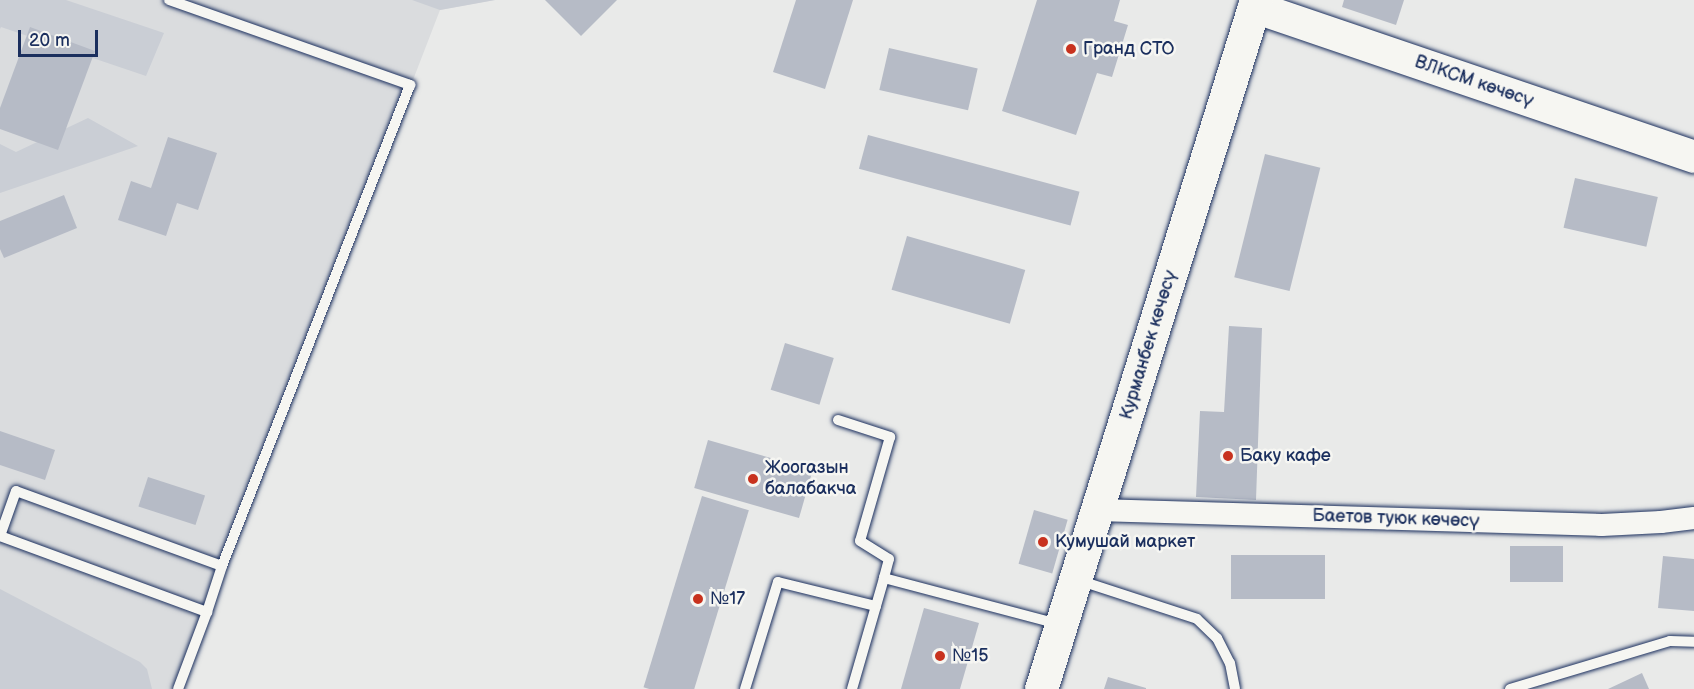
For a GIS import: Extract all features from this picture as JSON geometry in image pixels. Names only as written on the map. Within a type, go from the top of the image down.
[{"type":"main road","name":"Курманбек көчөсү","points":[[1041,689],[1255,3]]},
{"type":"street","name":"ВЛКСМ көчөсү","points":[[1255,3],[1694,157]]},
{"type":"street","name":"Баетов туюк көчөсү","points":[[1097,510],[1602,525],[1694,518]]},
{"type":"lane","points":[[169,0],[410,85],[222,566],[178,689]]},
{"type":"lane","points":[[838,420],[890,437],[860,541],[889,559],[852,689]]},
{"type":"lane","points":[[207,612],[0,536],[16,491],[222,566]]},
{"type":"lane","points":[[884,578],[1061,624]]},
{"type":"lane","points":[[1075,579],[1146,600],[1197,619],[1217,638],[1230,663],[1235,689]]},
{"type":"lane","points":[[745,689],[778,582],[876,606]]},
{"type":"lane","points":[[1510,689],[1671,641],[1694,642]]},
{"type":"shaded area","points":[[0,0],[495,0],[440,10],[178,689],[0,689]]},
{"type":"shaded area","points":[[0,0],[66,0],[164,33],[146,76],[1,27],[0,29]]},
{"type":"shaded area","points":[[412,0],[495,0],[440,10]]},
{"type":"shaded area","points":[[88,118],[138,146],[0,193],[0,144],[16,152]]},
{"type":"shaded area","points":[[0,589],[140,662],[147,669],[152,689],[0,689]]},
{"type":"building","points":[[545,0],[617,0],[581,36]]},
{"type":"building","points":[[796,0],[853,0],[825,89],[773,72]]},
{"type":"building","name":"Гранд СТО","points":[[1037,0],[1120,0],[1114,21],[1128,25],[1112,77],[1097,73],[1076,135],[1002,111]]},
{"type":"building","points":[[1344,0],[1404,0],[1396,25],[1342,7]]},
{"type":"building","points":[[30,27],[95,51],[58,150],[0,129],[0,108]]},
{"type":"building","points":[[889,48],[978,68],[968,110],[879,90]]},
{"type":"building","points":[[868,135],[1080,192],[1070,225],[859,169]]},
{"type":"building","points":[[168,137],[217,153],[198,210],[177,203],[166,236],[118,220],[131,181],[151,188]]},
{"type":"building","points":[[1265,154],[1320,168],[1290,291],[1234,277]]},
{"type":"building","points":[[1575,178],[1658,197],[1646,247],[1564,228]]},
{"type":"building","points":[[64,195],[77,228],[4,258],[0,249],[0,221]]},
{"type":"building","points":[[907,236],[1025,270],[1010,324],[892,290]]},
{"type":"building","name":"Баку кафе","points":[[1229,326],[1262,328],[1256,500],[1196,497],[1200,411],[1224,412]]},
{"type":"building","points":[[785,343],[834,358],[819,405],[771,390]]},
{"type":"building","points":[[0,431],[55,450],[45,480],[0,465]]},
{"type":"building","name":"Жоогазын балабакча","points":[[708,440],[813,470],[799,518],[694,488]]},
{"type":"building","points":[[148,477],[205,496],[195,525],[138,506]]},
{"type":"building","name":"№17","points":[[702,496],[749,510],[694,689],[644,687]]},
{"type":"building","name":"Кумушай маркет","points":[[1034,510],[1068,520],[1052,573],[1019,564]]},
{"type":"building","points":[[1510,546],[1563,546],[1563,582],[1510,582]]},
{"type":"building","points":[[1231,555],[1325,555],[1325,599],[1231,599]]},
{"type":"building","points":[[1663,556],[1694,559],[1694,611],[1658,608]]},
{"type":"building","name":"№15","points":[[924,608],[979,623],[960,689],[901,689]]},
{"type":"building","points":[[1642,673],[1649,689],[1608,689]]},
{"type":"building","points":[[1108,677],[1146,688],[1146,689],[1104,689]]},
{"type":"place","name":"Гранд СТО","points":[[1071,49]]},
{"type":"place","name":"Баку кафе","points":[[1228,456]]},
{"type":"place","name":"Жоогазын балабакча","points":[[753,479]]},
{"type":"place","name":"Кумушай маркет","points":[[1043,542]]},
{"type":"place","name":"№17","points":[[698,599]]},
{"type":"place","name":"№15","points":[[940,656]]}]
